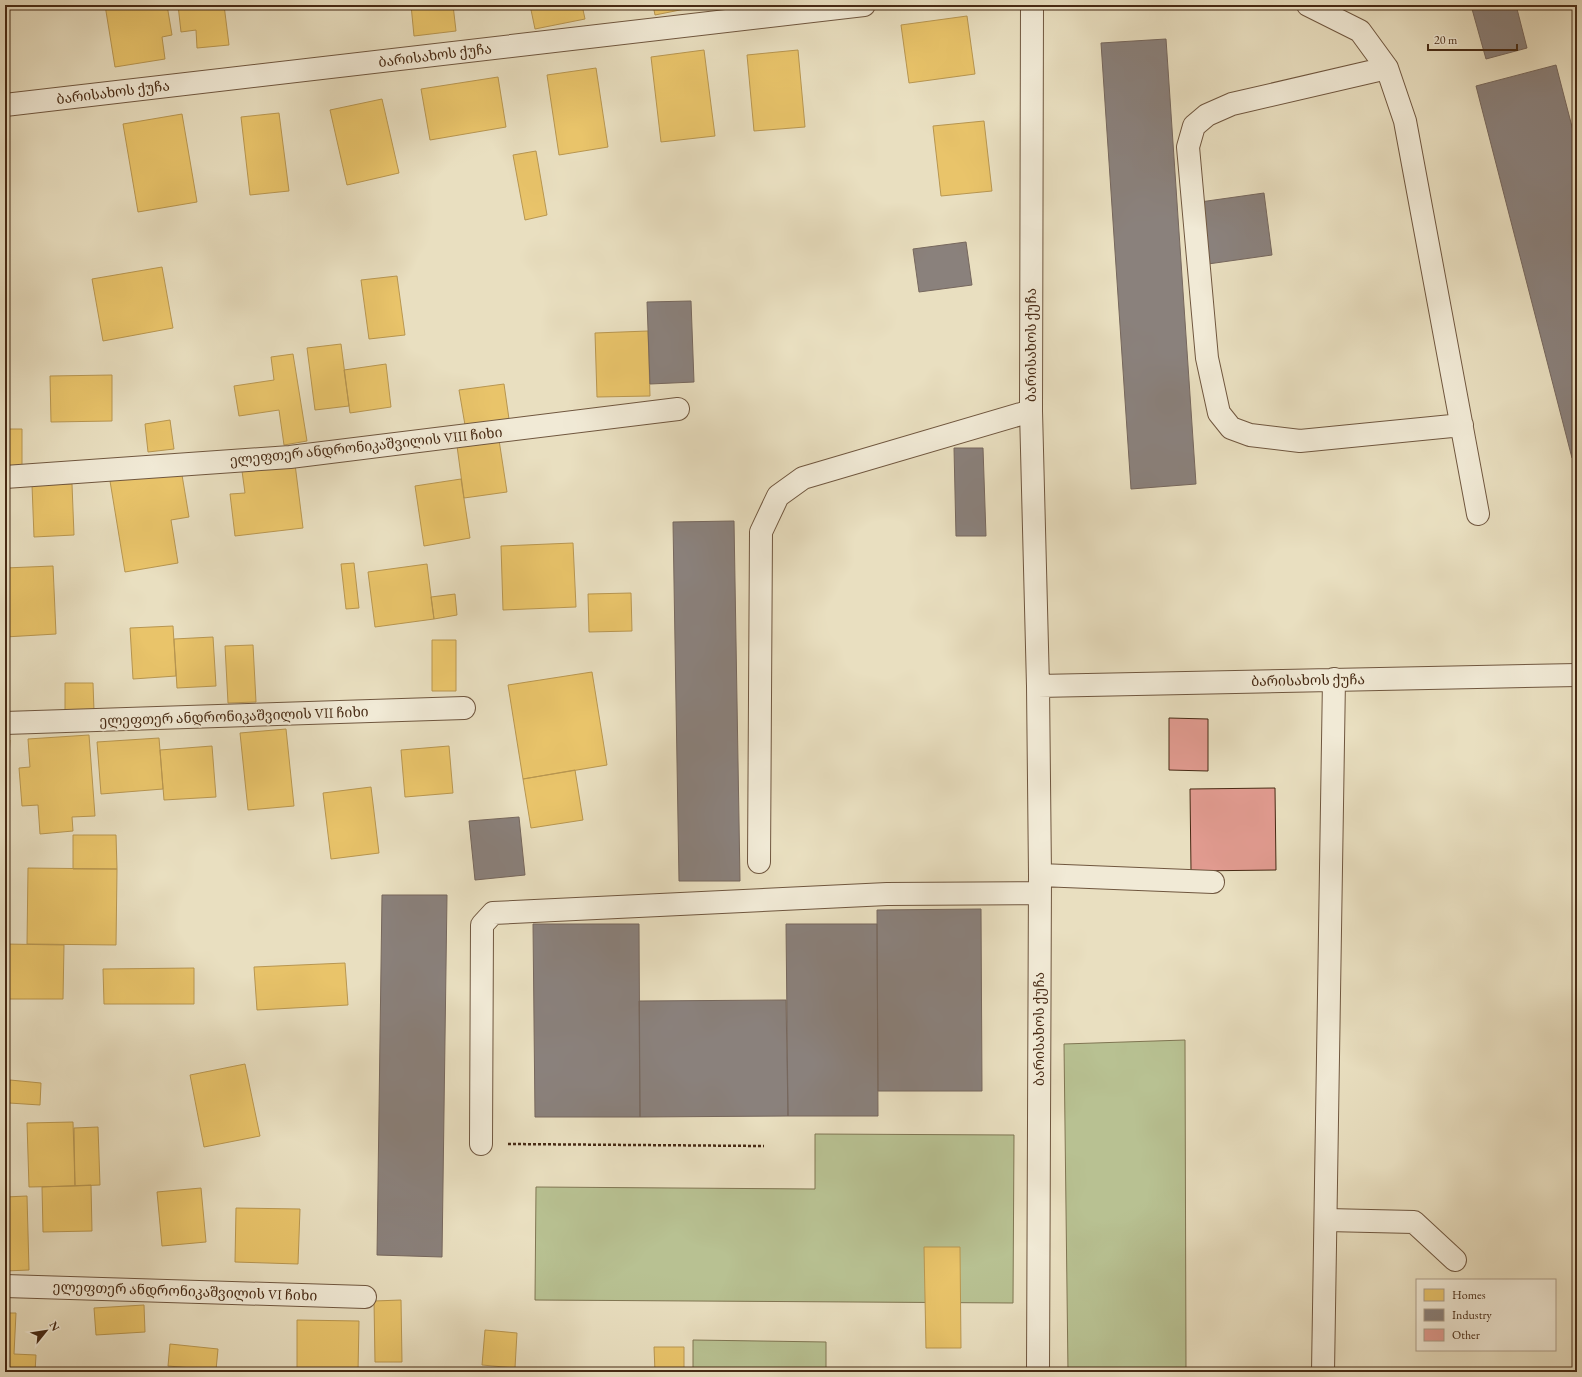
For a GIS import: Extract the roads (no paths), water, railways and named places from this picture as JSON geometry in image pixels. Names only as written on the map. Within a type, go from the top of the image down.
[{"type":"street","name":"ბარისახოს ქუჩა","points":[[5,105],[864,5]]},
{"type":"street","name":"ბარისახოს ქუჩა","points":[[1038,5],[1032,5],[1030,411],[1038,686],[1040,884],[1038,1372]]},
{"type":"street","points":[[1308,5],[1360,31],[1387,68],[1405,121],[1478,514]]},
{"type":"street","points":[[1387,68],[1232,104],[1207,115],[1194,126],[1188,147],[1206,358],[1219,413],[1231,428],[1250,435],[1300,441],[1462,425]]},
{"type":"street","name":"ელეფთერ ანდრონიკაშვილის VIII ჩიხი","points":[[5,477],[290,457],[678,409]]},
{"type":"street","points":[[759,862],[761,532],[778,496],[803,478],[1030,411]]},
{"type":"street","name":"ბარისახოს ქუჩა","points":[[1038,686],[1577,674]]},
{"type":"street","points":[[1323,1372],[1327,1220],[1334,679]]},
{"type":"street","name":"ელეფთერ ანდრონიკაშვილის VII ჩიხი","points":[[5,723],[464,708]]},
{"type":"street","points":[[481,1144],[482,925],[493,913],[887,894],[1040,884],[1213,882]]},
{"type":"street","points":[[1327,1220],[1414,1222],[1455,1260]]},
{"type":"street","name":"ელეფთერ ანდრონიკაშვილის VI ჩიხი","points":[[5,1286],[365,1297]]}]
